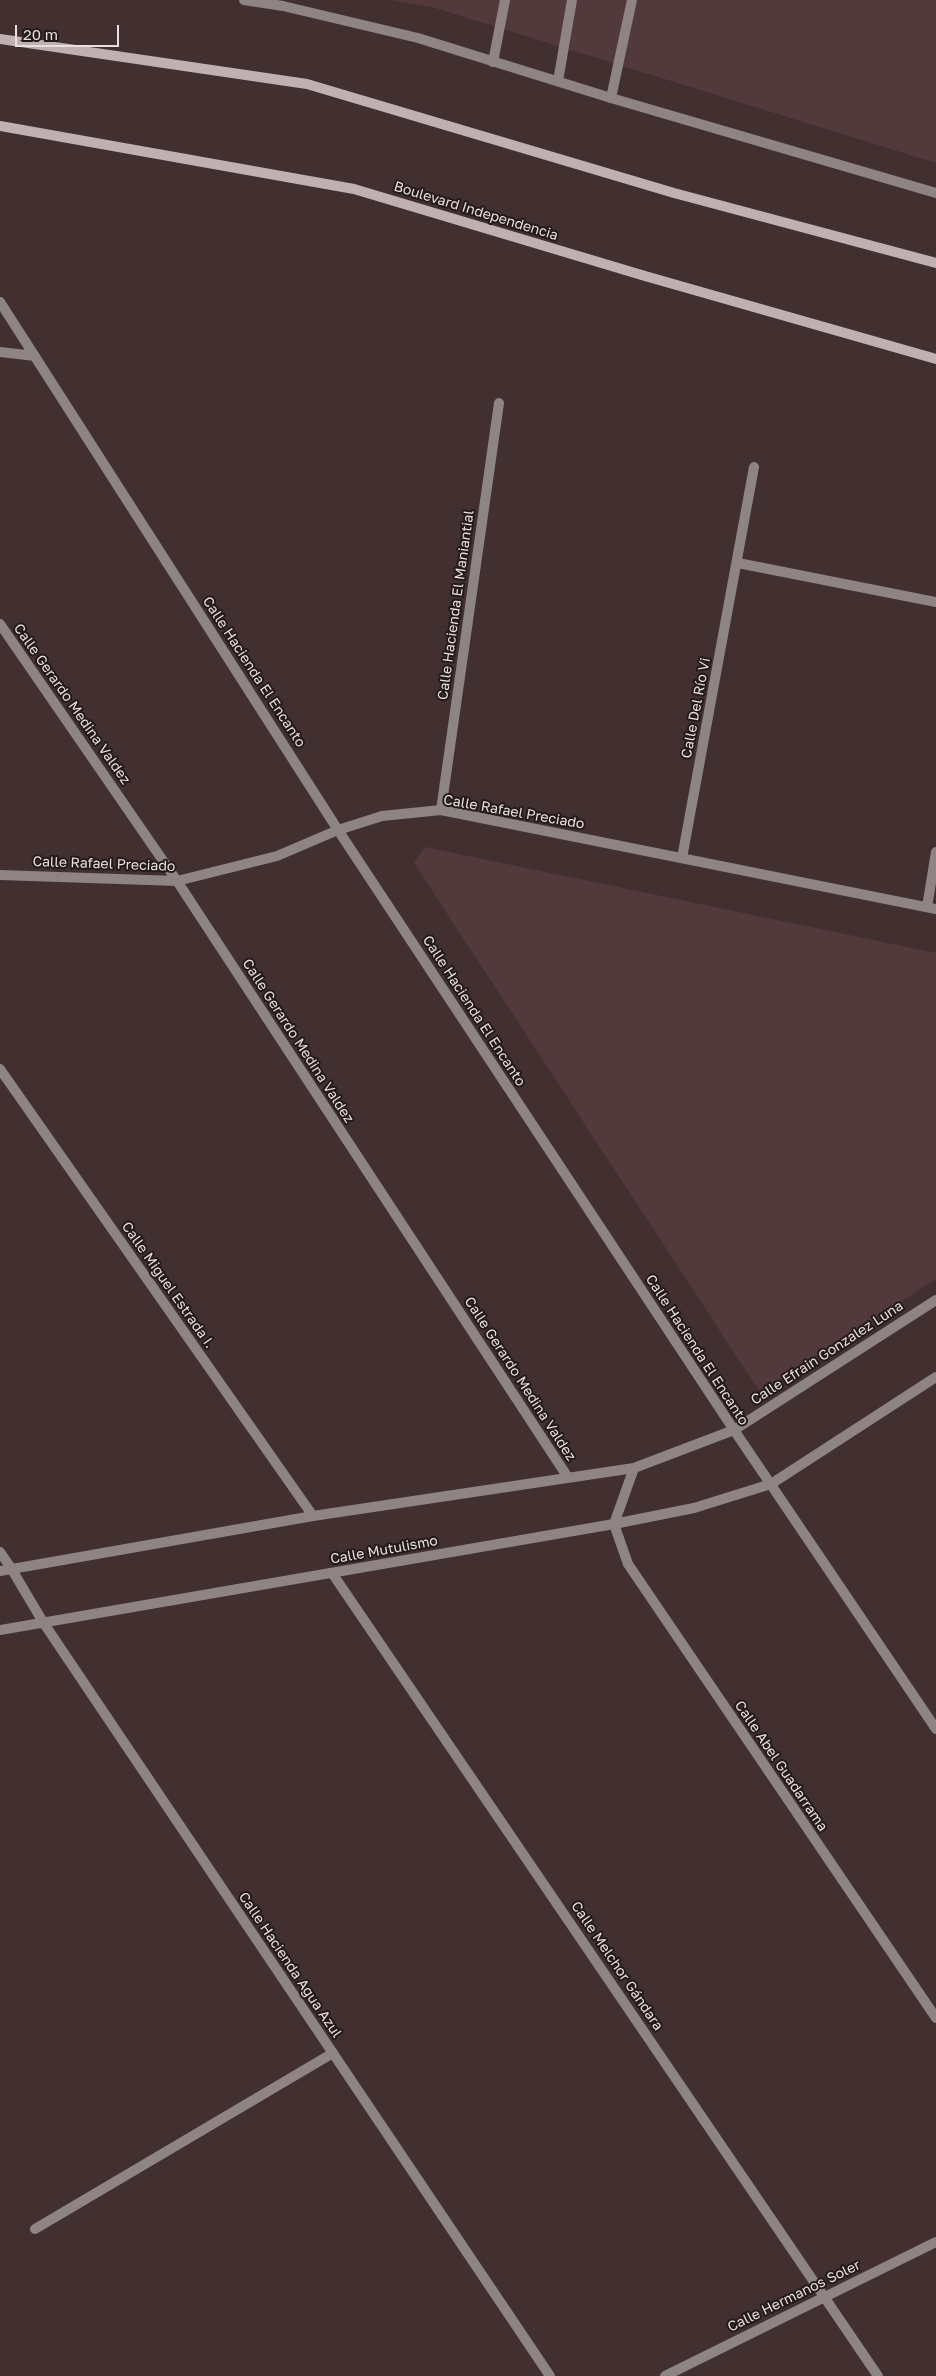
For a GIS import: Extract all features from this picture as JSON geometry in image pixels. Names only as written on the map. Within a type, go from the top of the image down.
[{"type":"main road","points":[[0,38],[307,84],[674,193],[936,263]]},
{"type":"main road","name":"Boulevard Independencia","points":[[0,126],[354,189],[655,279],[936,359]]},
{"type":"street","points":[[244,0],[283,6],[418,38],[611,98],[936,193]]},
{"type":"street","points":[[493,62],[505,0]]},
{"type":"street","points":[[558,81],[572,0]]},
{"type":"street","points":[[611,98],[632,0]]},
{"type":"street","name":"Calle Hacienda El Encanto","points":[[0,302],[338,830],[734,1430],[936,1729]]},
{"type":"street","points":[[0,352],[34,356]]},
{"type":"street","name":"Calle Hacienda El Maniantial","points":[[441,810],[499,403]]},
{"type":"street","name":"Calle Del Río Vi","points":[[682,858],[754,467]]},
{"type":"street","points":[[738,562],[936,602]]},
{"type":"street","name":"Calle Gerardo Medina Valdez","points":[[0,624],[177,881],[567,1476]]},
{"type":"street","name":"Calle Rafael Preciado","points":[[0,875],[177,881],[277,856],[338,830],[382,816],[441,810],[932,908]]},
{"type":"street","points":[[932,908],[936,852]]},
{"type":"street","name":"Calle Miguel Estrada I.","points":[[0,1070],[313,1516]]},
{"type":"street","name":"Calle Efrain Gonzalez Luna","points":[[734,1430],[936,1300]]},
{"type":"street","points":[[771,1484],[936,1377]]},
{"type":"street","points":[[0,1571],[313,1516],[567,1476],[634,1468],[734,1430]]},
{"type":"street","points":[[614,1524],[634,1468]]},
{"type":"street","name":"Calle Mutulismo","points":[[0,1630],[614,1524],[694,1508],[771,1484]]},
{"type":"street","name":"Calle Abel Guadarrama","points":[[614,1524],[628,1564],[936,2018]]},
{"type":"street","name":"Calle Hacienda Agua Azul","points":[[0,1552],[43,1622],[550,2376]]},
{"type":"street","name":"Calle Melchor Gándara","points":[[332,1573],[878,2376]]},
{"type":"street","points":[[35,2229],[333,2053]]},
{"type":"street","name":"Calle Hermanos Soler","points":[[664,2376],[936,2242]]},
{"type":"shaded area","points":[[390,0],[936,0],[936,163],[432,7]]},
{"type":"shaded area","points":[[425,847],[936,953],[936,1279],[760,1392],[414,863]]}]
